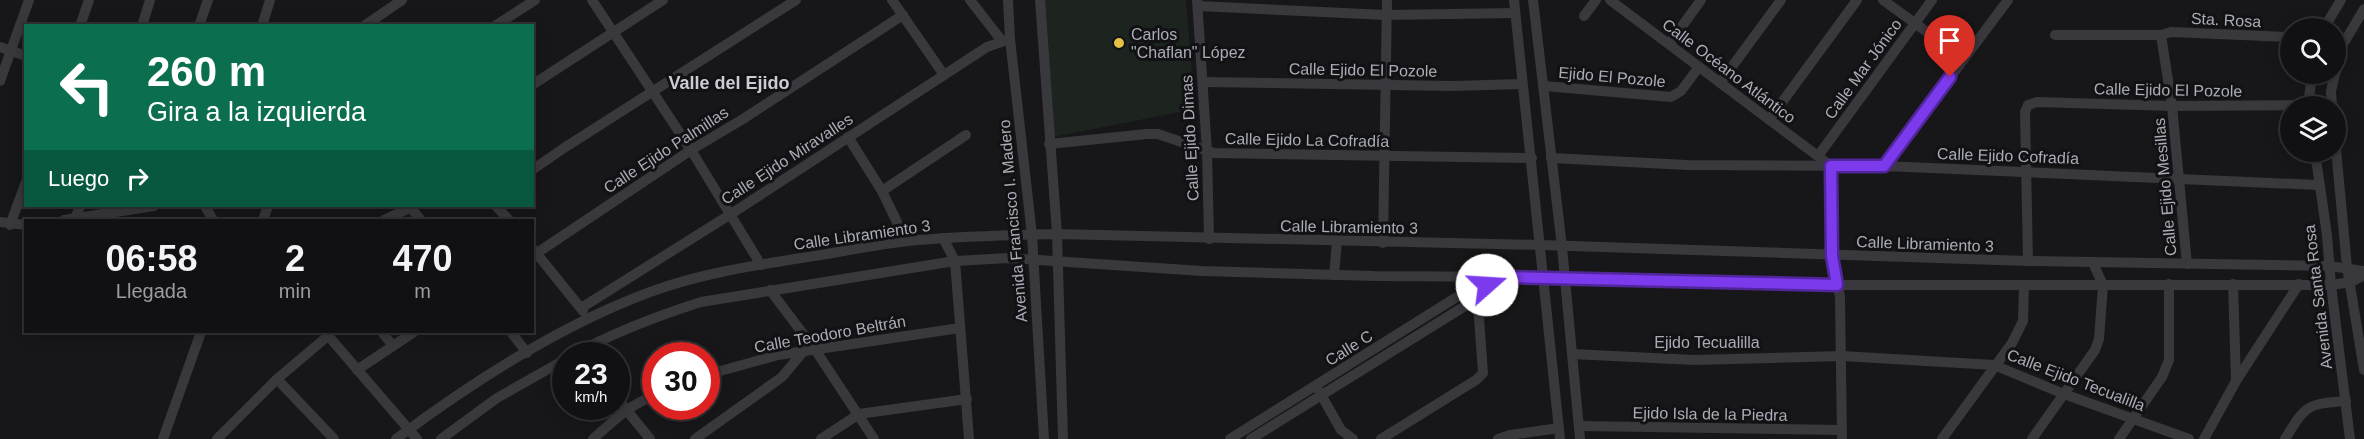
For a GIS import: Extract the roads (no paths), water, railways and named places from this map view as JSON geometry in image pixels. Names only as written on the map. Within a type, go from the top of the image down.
[{"type":"street","points":[[0,81],[5,49],[29,0]]},
{"type":"street","points":[[81,24],[89,0]]},
{"type":"street","points":[[143,24],[150,0]]},
{"type":"street","points":[[200,24],[208,0]]},
{"type":"street","points":[[263,24],[270,0]]},
{"type":"street","points":[[498,24],[535,0]]},
{"type":"street","points":[[592,0],[731,214],[761,265]]},
{"type":"street","points":[[534,84],[663,0]]},
{"type":"street","points":[[534,169],[796,0]]},
{"type":"street","points":[[892,0],[944,75]]},
{"type":"street","points":[[970,0],[1006,40]]},
{"type":"street","name":"Avenida Francisco I. Madero","points":[[1008,0],[1006,40],[1032,234],[1044,439]]},
{"type":"street","points":[[1040,0],[1057,234],[1063,439]]},
{"type":"street","points":[[1383,243],[1387,0]]},
{"type":"street","points":[[1498,439],[1510,435],[1559,434],[1514,0]]},
{"type":"street","points":[[1533,0],[1562,247],[1580,439]]},
{"type":"street","points":[[1584,16],[1596,0]]},
{"type":"street","name":"Calle Océano Atlántico","points":[[1610,0],[1622,4],[1669,44],[1831,166]]},
{"type":"street","points":[[1669,44],[1701,0]]},
{"type":"street","points":[[1720,83],[1780,0]]},
{"type":"street","points":[[1769,120],[1857,0]]},
{"type":"street","points":[[1883,0],[1964,59]]},
{"type":"street","name":"Calle Mar Jónico","points":[[1818,156],[1932,0]]},
{"type":"street","points":[[1884,166],[2008,0]]},
{"type":"street","points":[[2330,18],[2341,0]]},
{"type":"street","points":[[367,24],[395,2]]},
{"type":"street","points":[[1198,3],[1386,15],[1515,14]]},
{"type":"street","name":"Calle Ejido Dimas","points":[[1198,3],[1207,151],[1209,238]]},
{"type":"street","points":[[2346,35],[2364,9]]},
{"type":"street","name":"Calle Ejido Palmillas","points":[[535,251],[903,15]]},
{"type":"street","name":"Sta. Rosa","points":[[2055,35],[2161,35],[2170,32],[2280,38]]},
{"type":"street","name":"Calle Ejido Mesillas","points":[[2161,35],[2172,106],[2187,264]]},
{"type":"street","name":"Calle Ejido Miravalles","points":[[581,308],[731,214],[987,47],[1006,40]]},
{"type":"street","points":[[5,49],[24,55]]},
{"type":"street","name":"Ejido El Pozole","points":[[1544,86],[1671,97],[1681,91],[1699,67]]},
{"type":"street","name":"Calle Ejido El Pozole","points":[[1203,82],[1385,85],[1522,84]]},
{"type":"street","name":"Calle Ejido El Pozole","points":[[2026,171],[2025,112],[2028,105],[2037,102],[2280,106]]},
{"type":"street","name":"Calle Ejido La Cofradía","points":[[1049,144],[1158,134],[1207,151],[1532,158]]},
{"type":"street","points":[[882,191],[966,135]]},
{"type":"street","points":[[848,137],[882,191],[906,241]]},
{"type":"street","name":"Calle Ejido Cofradía","points":[[1551,158],[1687,165],[1884,166],[2319,184]]},
{"type":"street","name":"Avenida Santa Rosa","points":[[2316,162],[2350,439]]},
{"type":"street","name":"Avenida Santa Rosa","points":[[2337,162],[2348,267],[2364,370]]},
{"type":"street","points":[[1831,166],[1832,256],[1840,297],[1842,434]]},
{"type":"street","points":[[2026,171],[2028,261]]},
{"type":"street","points":[[24,186],[5,224],[24,225]]},
{"type":"street","points":[[75,219],[135,207]]},
{"type":"street","points":[[386,219],[409,207]]},
{"type":"street","points":[[412,207],[421,219]]},
{"type":"street","points":[[497,207],[508,219]]},
{"type":"street","name":"Calle Libramiento 3","points":[[396,439],[473,385],[527,353],[588,319],[650,292],[680,282],[761,265],[906,241],[1057,234],[1541,245],[2093,263],[2329,266],[2348,267],[2364,273]]},
{"type":"street","points":[[943,238],[955,261],[969,439]]},
{"type":"street","points":[[1334,275],[1337,242]]},
{"type":"street","points":[[535,251],[588,319]]},
{"type":"street","points":[[604,342],[669,312],[701,302],[955,261],[1033,260],[1202,271],[1334,275],[1542,277],[1837,285],[2331,285],[2350,282],[2364,273]]},
{"type":"street","points":[[2032,439],[2095,350],[2099,339],[2103,285],[2093,263]]},
{"type":"street","points":[[1478,298],[1485,290],[1484,277]]},
{"type":"street","name":"Calle C","points":[[1251,439],[1472,288],[1484,277]]},
{"type":"street","points":[[2119,439],[2162,377],[2169,360],[2169,284]]},
{"type":"street","points":[[2233,284],[2236,381]]},
{"type":"street","points":[[2204,439],[2236,381],[2299,284]]},
{"type":"street","points":[[1942,439],[1994,364],[2012,343],[2023,321],[2024,286]]},
{"type":"street","points":[[1381,439],[1476,380],[1483,373],[1478,298],[1472,288]]},
{"type":"street","points":[[770,290],[816,351],[874,439]]},
{"type":"street","name":"Calle C","points":[[1230,439],[1319,391],[1478,298]]},
{"type":"street","name":"Calle Teodoro Beltrán","points":[[720,371],[778,356],[960,327]]},
{"type":"street","points":[[163,439],[201,333]]},
{"type":"street","points":[[217,439],[327,333],[417,439]]},
{"type":"street","points":[[383,333],[393,346]]},
{"type":"street","points":[[357,370],[412,333]]},
{"type":"street","points":[[512,333],[527,353]]},
{"type":"street","points":[[695,439],[782,377],[802,352]]},
{"type":"street","name":"Ejido Tecualilla","points":[[1572,354],[1694,360],[1842,356]]},
{"type":"street","name":"Calle Ejido Tecualilla","points":[[1842,356],[1994,364],[2064,394],[2189,439]]},
{"type":"street","points":[[441,439],[497,398],[552,367]]},
{"type":"street","points":[[278,379],[334,439]]},
{"type":"street","points":[[1319,391],[1341,430],[1353,439]]},
{"type":"street","points":[[821,439],[859,414],[967,399]]},
{"type":"street","points":[[2285,439],[2303,411],[2315,404],[2346,401]]},
{"type":"street","points":[[630,414],[650,439]]},
{"type":"street","points":[[593,439],[615,420]]},
{"type":"street","name":"Ejido Isla de la Piedra","points":[[1579,426],[1842,434]]},
{"type":"street","points":[[225,430],[233,439]]},
{"type":"place","name":"Carlos \"Chaflan\" López","points":[[1119,43]]},
{"type":"district","name":"Valle del Ejido","points":[[729,83]]}]
